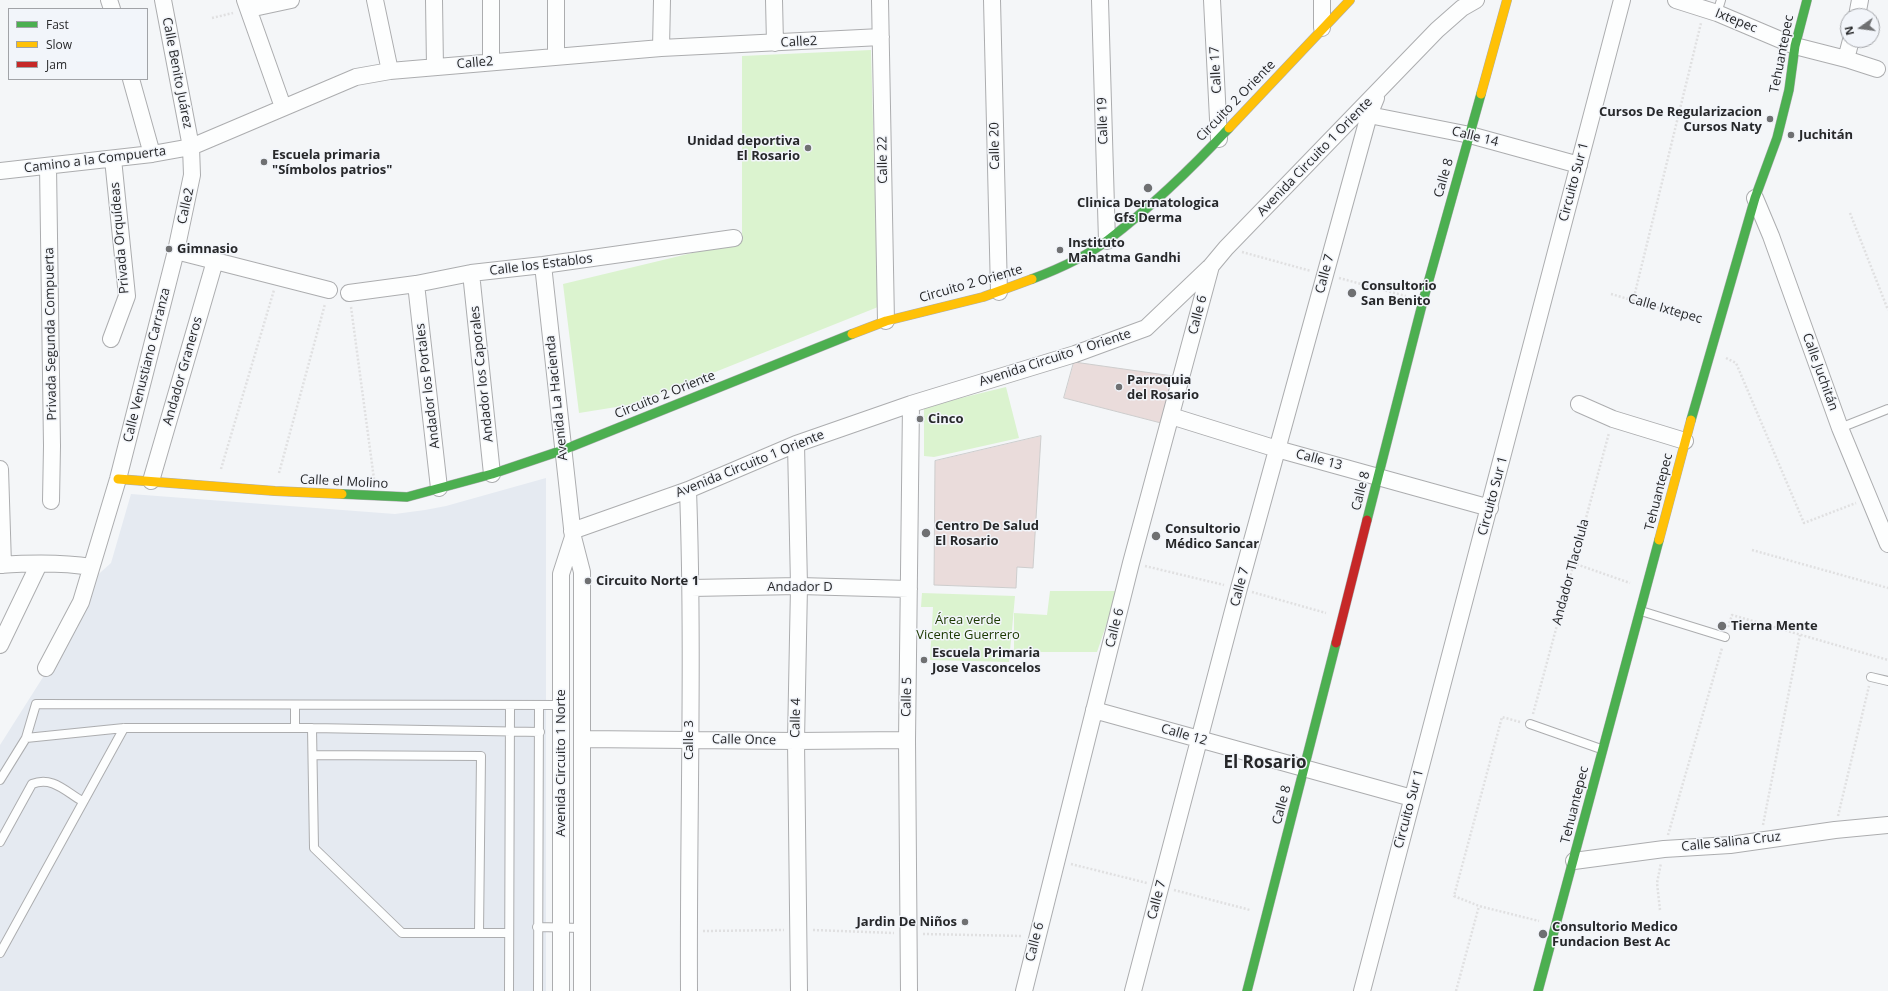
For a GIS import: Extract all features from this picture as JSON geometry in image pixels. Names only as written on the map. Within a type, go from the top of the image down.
[{"type":"street","name":"Calle Benito Juárez","points":[[163,0],[191,147]]},
{"type":"street","points":[[284,106],[247,4],[290,0]]},
{"type":"street","points":[[375,0],[390,71]]},
{"type":"street","points":[[434,0],[436,67]]},
{"type":"street","points":[[491,0],[491,62]]},
{"type":"street","points":[[556,0],[556,56]]},
{"type":"street","points":[[661,48],[662,0]]},
{"type":"street","points":[[774,0],[775,43]]},
{"type":"street","name":"Calle 22","points":[[880,0],[886,321]]},
{"type":"street","name":"Calle 20","points":[[992,0],[999,292]]},
{"type":"street","name":"Calle 19","points":[[1100,0],[1106,241]]},
{"type":"street","name":"Calle 17","points":[[1212,0],[1219,139]]},
{"type":"street","points":[[1322,0],[1322,28]]},
{"type":"street","name":"Circuito 2 Oriente","points":[[563,450],[886,321],[999,292],[1056,270],[1106,241],[1158,197],[1219,139],[1350,0]]},
{"type":"street","name":"Avenida Circuito 1 Oriente","points":[[572,534],[688,490],[796,444],[911,404],[1075,354],[1146,328],[1211,266],[1226,248],[1437,30],[1462,8],[1476,0]]},
{"type":"street","name":"Calle 8","points":[[1247,991],[1424,301],[1507,0]]},
{"type":"street","name":"Circuito Sur 1","points":[[1362,991],[1490,508],[1622,0]]},
{"type":"street","name":"Ixtepec","points":[[1676,0],[1714,7],[1795,46]]},
{"type":"street","name":"Tehuantepec","points":[[1538,991],[1710,351],[1719,325],[1755,198],[1777,138],[1789,90],[1795,46],[1807,0]]},
{"type":"street","name":"Calle2","points":[[176,251],[192,175],[191,147],[284,106],[356,77],[390,71],[556,56],[661,48],[881,37]]},
{"type":"street","points":[[1795,46],[1846,59],[1877,69]]},
{"type":"street","points":[[1846,59],[1849,48]]},
{"type":"street","points":[[131,80],[152,154]]},
{"type":"street","name":"Calle 7","points":[[1133,991],[1277,449],[1369,115],[1378,91]]},
{"type":"street","name":"Calle 14","points":[[1369,115],[1470,135],[1579,165]]},
{"type":"street","name":"Camino a la Compuerta","points":[[0,171],[113,159],[191,147]]},
{"type":"street","name":"Privada Orquídeas","points":[[111,339],[127,296],[113,159]]},
{"type":"street","name":"Privada Segunda Compuerta","points":[[48,166],[52,446],[51,501]]},
{"type":"street","name":"Calle Juchitán","points":[[1755,198],[1771,236],[1840,428],[1888,544]]},
{"type":"street","name":"Calle los Establos","points":[[349,293],[416,284],[471,273],[543,265],[734,238]]},
{"type":"street","points":[[176,251],[329,290]]},
{"type":"street","name":"Calle Venustiano Carranza","points":[[46,668],[81,602],[84,566],[118,479],[176,251]]},
{"type":"street","name":"Andador Graneros","points":[[151,481],[215,261]]},
{"type":"street","name":"Avenida La Hacienda","points":[[543,265],[572,534]]},
{"type":"street","name":"Calle 6","points":[[1024,991],[1131,563],[1211,266]]},
{"type":"street","name":"Andador los Caporales","points":[[471,273],[492,474]]},
{"type":"street","name":"Andador los Portales","points":[[416,284],[439,488]]},
{"type":"street","name":"Calle 5","points":[[909,991],[907,740],[911,404]]},
{"type":"street","points":[[1579,404],[1613,420],[1685,441]]},
{"type":"street","name":"Calle 13","points":[[1171,416],[1277,449],[1490,508]]},
{"type":"street","name":"Calle 4","points":[[796,444],[800,586],[796,741],[799,991]]},
{"type":"street","name":"Calle el Molino","points":[[118,479],[216,485],[275,491],[376,497],[407,497],[492,474],[563,450]]},
{"type":"street","points":[[0,469],[1,565],[39,564],[84,566]]},
{"type":"street","name":"Calle 3","points":[[688,490],[691,588],[689,739],[689,991]]},
{"type":"street","name":"Avenida Circuito 1 Norte","points":[[561,991],[562,574],[572,534]]},
{"type":"street","name":"Avenida Circuito 1 Norte","points":[[572,534],[582,572],[582,991]]},
{"type":"street","points":[[0,645],[39,564]]},
{"type":"street","name":"Andador D","points":[[691,588],[800,586],[909,589]]},
{"type":"street","name":"Calle 12","points":[[1094,710],[1412,798]]},
{"type":"street","name":"Calle Once","points":[[582,739],[796,741],[907,740]]},
{"type":"street","name":"Calle Salina Cruz","points":[[1574,861],[1664,849],[1730,845],[1760,839],[1888,825]]},
{"type":"lane","points":[[1840,428],[1888,409]]},
{"type":"lane","points":[[1641,611],[1725,637]]},
{"type":"lane","points":[[1871,677],[1888,681]]},
{"type":"lane","points":[[0,780],[26,738],[36,704],[562,705]]},
{"type":"lane","points":[[295,705],[295,728]]},
{"type":"lane","points":[[538,991],[537,927],[540,732],[539,705]]},
{"type":"lane","points":[[509,991],[510,706]]},
{"type":"lane","points":[[1530,724],[1603,750]]},
{"type":"lane","points":[[26,738],[124,728],[312,728],[540,732]]},
{"type":"lane","points":[[0,953],[82,801],[124,728]]},
{"type":"lane","points":[[312,728],[314,848],[402,933],[509,933]]},
{"type":"lane","points":[[313,755],[481,756],[479,932]]},
{"type":"lane","points":[[0,842],[32,784],[40,781],[49,781],[82,801]]},
{"type":"lane","points":[[537,927],[582,928]]},
{"type":"path","points":[[212,18],[247,4]]},
{"type":"path","points":[[1633,301],[1714,7]]},
{"type":"path","points":[[1850,213],[1888,310]]},
{"type":"path","points":[[216,485],[278,277]]},
{"type":"path","points":[[275,491],[329,290]]},
{"type":"path","points":[[349,293],[376,497]]},
{"type":"path","name":"Calle Ixtepec","points":[[1611,294],[1719,325]]},
{"type":"path","points":[[1710,351],[1736,363],[1804,523],[1870,498]]},
{"type":"path","name":"Andador Tlacolula","points":[[1530,724],[1613,420]]},
{"type":"path","points":[[1752,550],[1888,588]]},
{"type":"path","points":[[1573,563],[1647,589]]},
{"type":"path","points":[[1660,910],[1657,883],[1664,849],[1732,615],[1888,660]]},
{"type":"path","points":[[1760,839],[1800,635]]},
{"type":"path","points":[[1835,830],[1871,677]]},
{"type":"path","points":[[1530,724],[1502,717],[1454,896],[1479,906],[1556,925]]},
{"type":"path","points":[[1456,991],[1479,906]]},
{"type":"path","points":[[689,932],[799,929],[1037,936]]},
{"type":"shaded area","points":[[546,478],[546,991],[0,991],[0,745],[45,674],[92,580],[111,563],[131,494],[395,514],[446,506]]},
{"type":"green space","name":"Unidad deportiva El Rosario","points":[[871,50],[878,307],[635,404],[579,413],[563,284],[742,241],[742,56]]},
{"type":"green space","points":[[1006,387],[1019,438],[934,457],[924,456],[924,407]]},
{"type":"green space","points":[[1050,591],[1118,591],[1097,652],[1014,652],[1014,613],[1047,615]]},
{"type":"green space","name":"Área verde Vicente Guerrero","points":[[922,593],[1015,596],[1009,662],[930,660],[933,607],[921,607]]},
{"type":"building","name":"Parroquia del Rosario","points":[[1074,362],[1173,376],[1161,423],[1064,398]]},
{"type":"building","points":[[1041,436],[1033,568],[1017,567],[1016,588],[934,585],[935,461]]},
{"type":"traffic: fast","points":[[1691,420],[1755,198],[1777,138],[1789,90],[1795,46],[1807,0]]},
{"type":"traffic: fast","points":[[1367,520],[1423,301],[1481,94]]},
{"type":"traffic: fast","points":[[1032,279],[1091,252],[1108,240],[1171,187],[1229,128]]},
{"type":"traffic: fast","points":[[342,494],[407,497],[492,474],[563,450],[852,334]]},
{"type":"traffic: fast","points":[[1538,991],[1659,540]]},
{"type":"traffic: fast","points":[[1247,991],[1336,643]]},
{"type":"traffic: slow","points":[[1229,128],[1350,0]]},
{"type":"traffic: slow","points":[[1481,94],[1507,0]]},
{"type":"traffic: slow","points":[[852,334],[886,321],[983,297],[1032,279]]},
{"type":"traffic: slow","points":[[1659,540],[1691,420]]},
{"type":"traffic: slow","points":[[118,479],[275,491],[342,494]]},
{"type":"traffic: jam","points":[[1336,643],[1367,520]]},
{"type":"place","name":"Cursos De Regularizacion Cursos Naty","points":[[1770,119]]},
{"type":"place","name":"Juchitán","points":[[1791,135]]},
{"type":"place","name":"Unidad deportiva El Rosario","points":[[808,148]]},
{"type":"place","name":"Escuela primaria \"Símbolos patrios\"","points":[[264,162]]},
{"type":"place","name":"Clinica Dermatologica Gfs Derma","points":[[1148,188]]},
{"type":"place","name":"Gimnasio","points":[[169,249]]},
{"type":"place","name":"Instituto Mahatma Gandhi","points":[[1060,250]]},
{"type":"place","name":"Consultorio San Benito","points":[[1352,293]]},
{"type":"place","name":"Parroquia del Rosario","points":[[1119,387]]},
{"type":"place","name":"Cinco","points":[[920,419]]},
{"type":"place","name":"Centro De Salud El Rosario","points":[[926,533]]},
{"type":"place","name":"Consultorio Médico Sancar","points":[[1156,536]]},
{"type":"place","name":"Circuito Norte 1","points":[[588,581]]},
{"type":"place","name":"Tierna Mente","points":[[1722,626]]},
{"type":"place","name":"Escuela Primaria Jose Vasconcelos","points":[[924,660]]},
{"type":"place","name":"Jardin De Niños","points":[[965,922]]},
{"type":"place","name":"Consultorio Medico Fundacion Best Ac","points":[[1543,934]]},
{"type":"district","name":"El Rosario","points":[[1265,763]]}]
